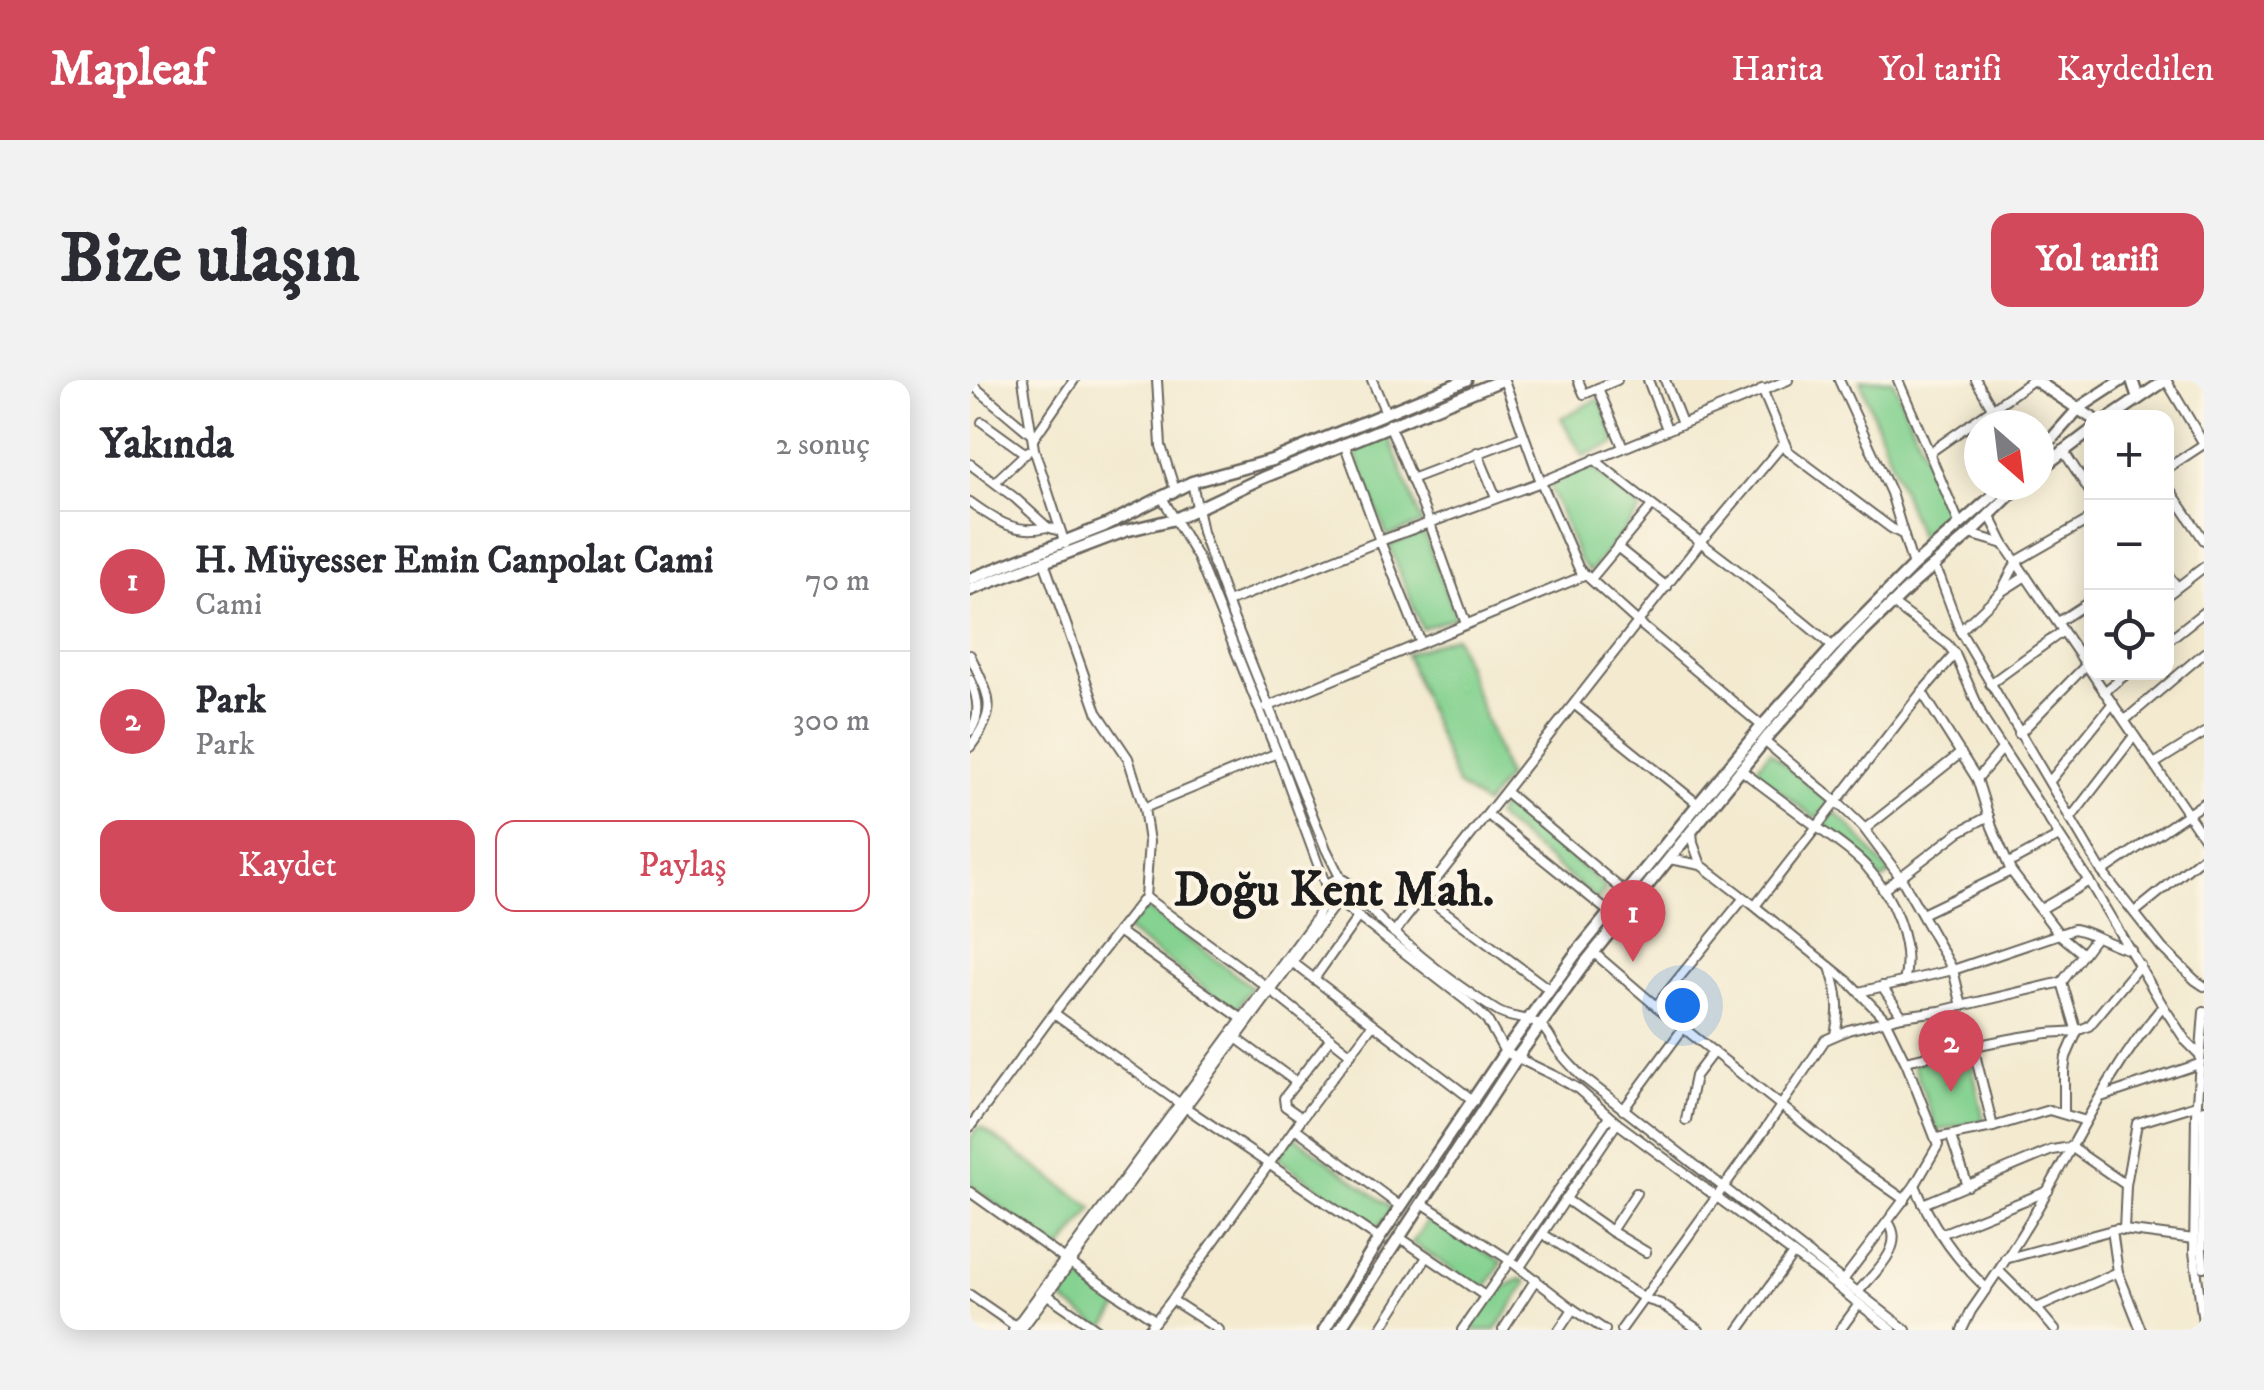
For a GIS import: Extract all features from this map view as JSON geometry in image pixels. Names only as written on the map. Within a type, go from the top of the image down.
[{"type":"main road","points":[[970,579],[1062,536],[1118,520],[1192,482],[1272,460],[1503,380]]},
{"type":"main road","points":[[2034,380],[2084,412]]},
{"type":"main road","points":[[2054,436],[2079,408],[2122,380]]},
{"type":"main road","points":[[2132,380],[2138,398]]},
{"type":"main road","points":[[2121,410],[2166,380]]},
{"type":"main road","points":[[970,590],[1125,531],[1198,510],[1344,443],[1461,381]]},
{"type":"main road","points":[[2054,458],[2084,436]]},
{"type":"main road","points":[[1338,1330],[1516,1058],[1550,990],[1610,913],[1762,726],[1833,647],[1913,566],[1988,500]]},
{"type":"main road","points":[[1324,1330],[1379,1239],[1505,1052],[1594,952],[1764,741],[1855,640],[2004,500]]},
{"type":"street","points":[[1022,380],[1031,444],[1068,553]]},
{"type":"street","points":[[995,482],[1031,444],[1074,380]]},
{"type":"street","points":[[1156,380],[1161,446],[1175,490]]},
{"type":"street","points":[[1372,380],[1466,624]]},
{"type":"street","points":[[1503,380],[1579,570],[1762,726]]},
{"type":"street","points":[[1578,380],[1584,394],[1617,380]]},
{"type":"street","points":[[1648,380],[1667,429]]},
{"type":"street","points":[[1665,380],[1682,423]]},
{"type":"street","points":[[1751,380],[1788,451],[1904,535]]},
{"type":"street","points":[[1228,602],[1541,482],[1788,380]]},
{"type":"street","points":[[1839,380],[1887,484],[1913,566]]},
{"type":"street","points":[[1898,380],[1960,525]]},
{"type":"street","points":[[1976,380],[1992,408]]},
{"type":"street","points":[[1929,453],[2034,380]]},
{"type":"street","points":[[2166,380],[2204,444],[2174,463]]},
{"type":"street","points":[[970,383],[1031,444]]},
{"type":"street","points":[[1598,388],[1623,447]]},
{"type":"street","points":[[982,422],[1031,444]]},
{"type":"street","points":[[1412,479],[1524,436]]},
{"type":"street","points":[[1344,443],[1421,643]]},
{"type":"street","points":[[1394,933],[1700,543],[1784,443]]},
{"type":"street","points":[[2063,450],[2084,483]]},
{"type":"street","points":[[1477,452],[1496,497]]},
{"type":"street","points":[[1594,459],[1833,647]]},
{"type":"street","points":[[970,464],[1062,536]]},
{"type":"street","points":[[970,477],[980,471]]},
{"type":"street","points":[[1192,482],[1202,532],[1228,602],[1341,879],[1394,933],[1484,1003],[1506,1016],[1534,1022],[1546,1030],[1580,1075],[1841,1284],[1892,1330]]},
{"type":"street","points":[[1161,496],[1198,558],[1277,754],[1327,892],[1468,1002],[1487,1020],[1505,1052],[1578,1089],[1613,1120],[1794,1254],[1858,1292],[1906,1330]]},
{"type":"street","points":[[2174,496],[2204,540]]},
{"type":"street","points":[[970,502],[1012,528],[1027,531],[1046,527]]},
{"type":"street","points":[[1268,706],[1588,577],[1651,507]]},
{"type":"street","points":[[1990,514],[2004,544],[2084,657]]},
{"type":"street","points":[[2001,592],[2016,561],[2084,523]]},
{"type":"street","points":[[1970,534],[2004,544]]},
{"type":"street","points":[[1618,547],[1667,587]]},
{"type":"street","points":[[970,1127],[1054,1012],[1145,898],[1149,842],[1144,808],[1122,746],[1097,712],[1044,562]]},
{"type":"street","points":[[1932,566],[1960,631],[2102,872],[2162,948],[2204,986]]},
{"type":"street","points":[[2173,590],[2200,569],[2204,582]]},
{"type":"street","points":[[1960,631],[2001,592],[2026,576]]},
{"type":"street","points":[[2174,582],[2177,586]]},
{"type":"street","points":[[1893,604],[1955,654],[2002,749],[2200,1059]]},
{"type":"street","points":[[1990,684],[2084,607]]},
{"type":"street","points":[[2174,636],[2204,612]]},
{"type":"street","points":[[2125,720],[2204,653]]},
{"type":"street","points":[[1754,906],[1955,654]]},
{"type":"street","points":[[970,655],[990,702],[990,714],[970,747]]},
{"type":"street","points":[[2019,734],[2084,666]]},
{"type":"street","points":[[970,680],[978,703],[970,731]]},
{"type":"street","points":[[2098,680],[2204,837]]},
{"type":"street","points":[[2104,692],[2118,680]]},
{"type":"street","points":[[1922,692],[1977,779],[2010,867],[2059,934],[2083,954]]},
{"type":"street","points":[[2050,781],[2113,704]]},
{"type":"street","points":[[1576,705],[1698,804]]},
{"type":"street","points":[[2154,764],[2204,733]]},
{"type":"street","points":[[2070,819],[2134,736]]},
{"type":"street","points":[[1764,741],[1865,829],[1901,878],[1953,970],[1962,1006]]},
{"type":"street","points":[[1977,779],[2002,749]]},
{"type":"street","points":[[1865,829],[1960,753]]},
{"type":"street","points":[[1144,808],[1277,754]]},
{"type":"street","points":[[1741,770],[1869,870],[1905,942],[1908,969],[1904,982]]},
{"type":"street","points":[[1506,792],[1626,893]]},
{"type":"street","points":[[2102,872],[2204,803]]},
{"type":"street","points":[[1488,816],[1610,913]]},
{"type":"street","points":[[1882,890],[1960,832],[1989,816]]},
{"type":"street","points":[[1692,831],[1700,866]]},
{"type":"street","points":[[1922,914],[2010,867],[2058,836]]},
{"type":"street","points":[[2136,912],[2204,856]]},
{"type":"street","points":[[1668,860],[1700,866],[1830,967],[1886,1022],[1906,1062],[1938,1146],[1915,1186],[1841,1284]]},
{"type":"street","points":[[1182,1105],[1236,1038],[1315,920],[1334,880],[1341,879]]},
{"type":"street","points":[[2041,908],[2089,881]]},
{"type":"street","points":[[1019,1329],[1241,1018],[1338,903],[1350,898],[1352,890]]},
{"type":"street","points":[[1424,896],[1550,990]]},
{"type":"street","points":[[1145,898],[1351,1054]]},
{"type":"street","points":[[1656,1006],[1743,898]]},
{"type":"street","points":[[1314,978],[1358,917]]},
{"type":"street","points":[[1858,992],[1953,970],[2074,929],[2131,950]]},
{"type":"street","points":[[1118,931],[1241,1018]]},
{"type":"street","points":[[1622,1330],[1825,1040],[1869,1024],[2062,982],[2095,938]]},
{"type":"street","points":[[1594,952],[1656,1006],[1905,1200]]},
{"type":"street","points":[[1292,962],[1474,1100]]},
{"type":"street","points":[[1906,1062],[2046,1033],[2077,1032],[2089,1026],[2140,965]]},
{"type":"street","points":[[1830,967],[1839,994],[1835,1035]]},
{"type":"street","points":[[2062,982],[2077,1032],[2066,1056],[2064,1114]]},
{"type":"street","points":[[1882,986],[1902,1016]]},
{"type":"street","points":[[1962,1330],[2048,1191],[2100,1096],[2140,1033],[2163,1006]]},
{"type":"street","points":[[1054,1012],[1379,1239]]},
{"type":"street","points":[[2204,1012],[2200,1059],[2204,1267]]},
{"type":"street","points":[[1148,1330],[1373,1024]]},
{"type":"street","points":[[1623,1110],[1684,1028]]},
{"type":"street","points":[[1236,1038],[1296,1082]]},
{"type":"street","points":[[1302,1118],[1285,1106],[1284,1098],[1331,1038]]},
{"type":"street","points":[[1973,1046],[1993,1127]]},
{"type":"street","points":[[1686,1120],[1695,1076],[1714,1051]]},
{"type":"street","points":[[2100,1096],[2200,1059]]},
{"type":"street","points":[[2124,1230],[2126,1185],[2137,1123],[2200,1107]]},
{"type":"street","points":[[2200,1107],[2194,1239],[2204,1330]]},
{"type":"street","points":[[1937,1138],[2049,1110],[2086,1121]]},
{"type":"street","points":[[1520,1267],[1567,1200],[1613,1120]]},
{"type":"street","points":[[1462,1330],[1613,1120]]},
{"type":"street","points":[[1295,1128],[1401,1208]]},
{"type":"street","points":[[1951,1136],[1968,1186]]},
{"type":"street","points":[[1922,1204],[2052,1150],[2071,1147],[2126,1185]]},
{"type":"street","points":[[1915,1186],[1940,1234],[1960,1263],[1986,1289]]},
{"type":"street","points":[[1940,1234],[2048,1191]]},
{"type":"street","points":[[970,1192],[1155,1320]]},
{"type":"street","points":[[1611,1231],[1636,1193]]},
{"type":"street","points":[[1567,1200],[1646,1252]]},
{"type":"street","points":[[1422,1203],[1511,1260],[1605,1330]]},
{"type":"street","points":[[1858,1292],[1894,1246],[1893,1228],[1888,1222]]},
{"type":"street","points":[[2005,1259],[2112,1230],[2194,1239]]},
{"type":"street","points":[[2112,1230],[2118,1272],[2141,1330]]},
{"type":"street","points":[[1543,1234],[1699,1330]]},
{"type":"street","points":[[1399,1238],[1485,1296]]},
{"type":"street","points":[[1739,1330],[1794,1254]]},
{"type":"street","points":[[1380,1330],[1427,1257]]},
{"type":"street","points":[[1019,1329],[1067,1261]]},
{"type":"street","points":[[1999,1271],[2054,1330]]},
{"type":"street","points":[[2036,1308],[2118,1272]]},
{"type":"street","points":[[1503,1330],[1536,1279]]},
{"type":"street","points":[[1046,1294],[1098,1330]]},
{"type":"street","points":[[970,1295],[1019,1329]]},
{"type":"street","points":[[1172,1300],[1219,1330]]},
{"type":"street","points":[[1840,1330],[1859,1304]]},
{"type":"street","points":[[1559,1330],[1573,1309]]},
{"type":"green space","points":[[1860,380],[1893,380],[1955,523],[1924,549]]},
{"type":"green space","points":[[1598,399],[1616,443],[1583,456],[1561,418]]},
{"type":"green space","points":[[1388,434],[1422,524],[1387,536],[1353,449]]},
{"type":"green space","points":[[1592,467],[1641,510],[1590,572],[1579,560],[1550,483]]},
{"type":"green space","points":[[1424,533],[1456,617],[1422,629],[1389,545]]},
{"type":"green space","points":[[1455,636],[1507,777],[1485,805],[1457,785],[1406,654]]},
{"type":"green space","points":[[1770,751],[1830,803],[1816,819],[1754,771]]},
{"type":"green space","points":[[1509,802],[1606,888],[1597,900],[1495,816]]},
{"type":"green space","points":[[1835,812],[1890,874],[1882,881],[1864,858],[1826,828]]},
{"type":"green space","points":[[1144,906],[1252,987],[1235,1011],[1125,930]]},
{"type":"green space","points":[[1969,1050],[1984,1121],[1937,1131],[1913,1064]]},
{"type":"green space","points":[[977,1128],[1093,1208],[1060,1251],[970,1185],[970,1139]]},
{"type":"green space","points":[[1294,1136],[1393,1209],[1377,1229],[1277,1158]]},
{"type":"green space","points":[[1431,1216],[1502,1263],[1486,1287],[1479,1287],[1412,1243]]},
{"type":"green space","points":[[1068,1269],[1120,1306],[1103,1329],[1051,1292]]},
{"type":"green space","points":[[1521,1279],[1526,1284],[1496,1330],[1468,1330],[1497,1293]]},
{"type":"place","name":"H. Müyesser Emin Canpolat Cami","points":[[1633,962]]},
{"type":"place","name":"Park","points":[[1951,1092]]},
{"type":"district","name":"Doğu Kent Mah.","points":[[1334,891]]}]
